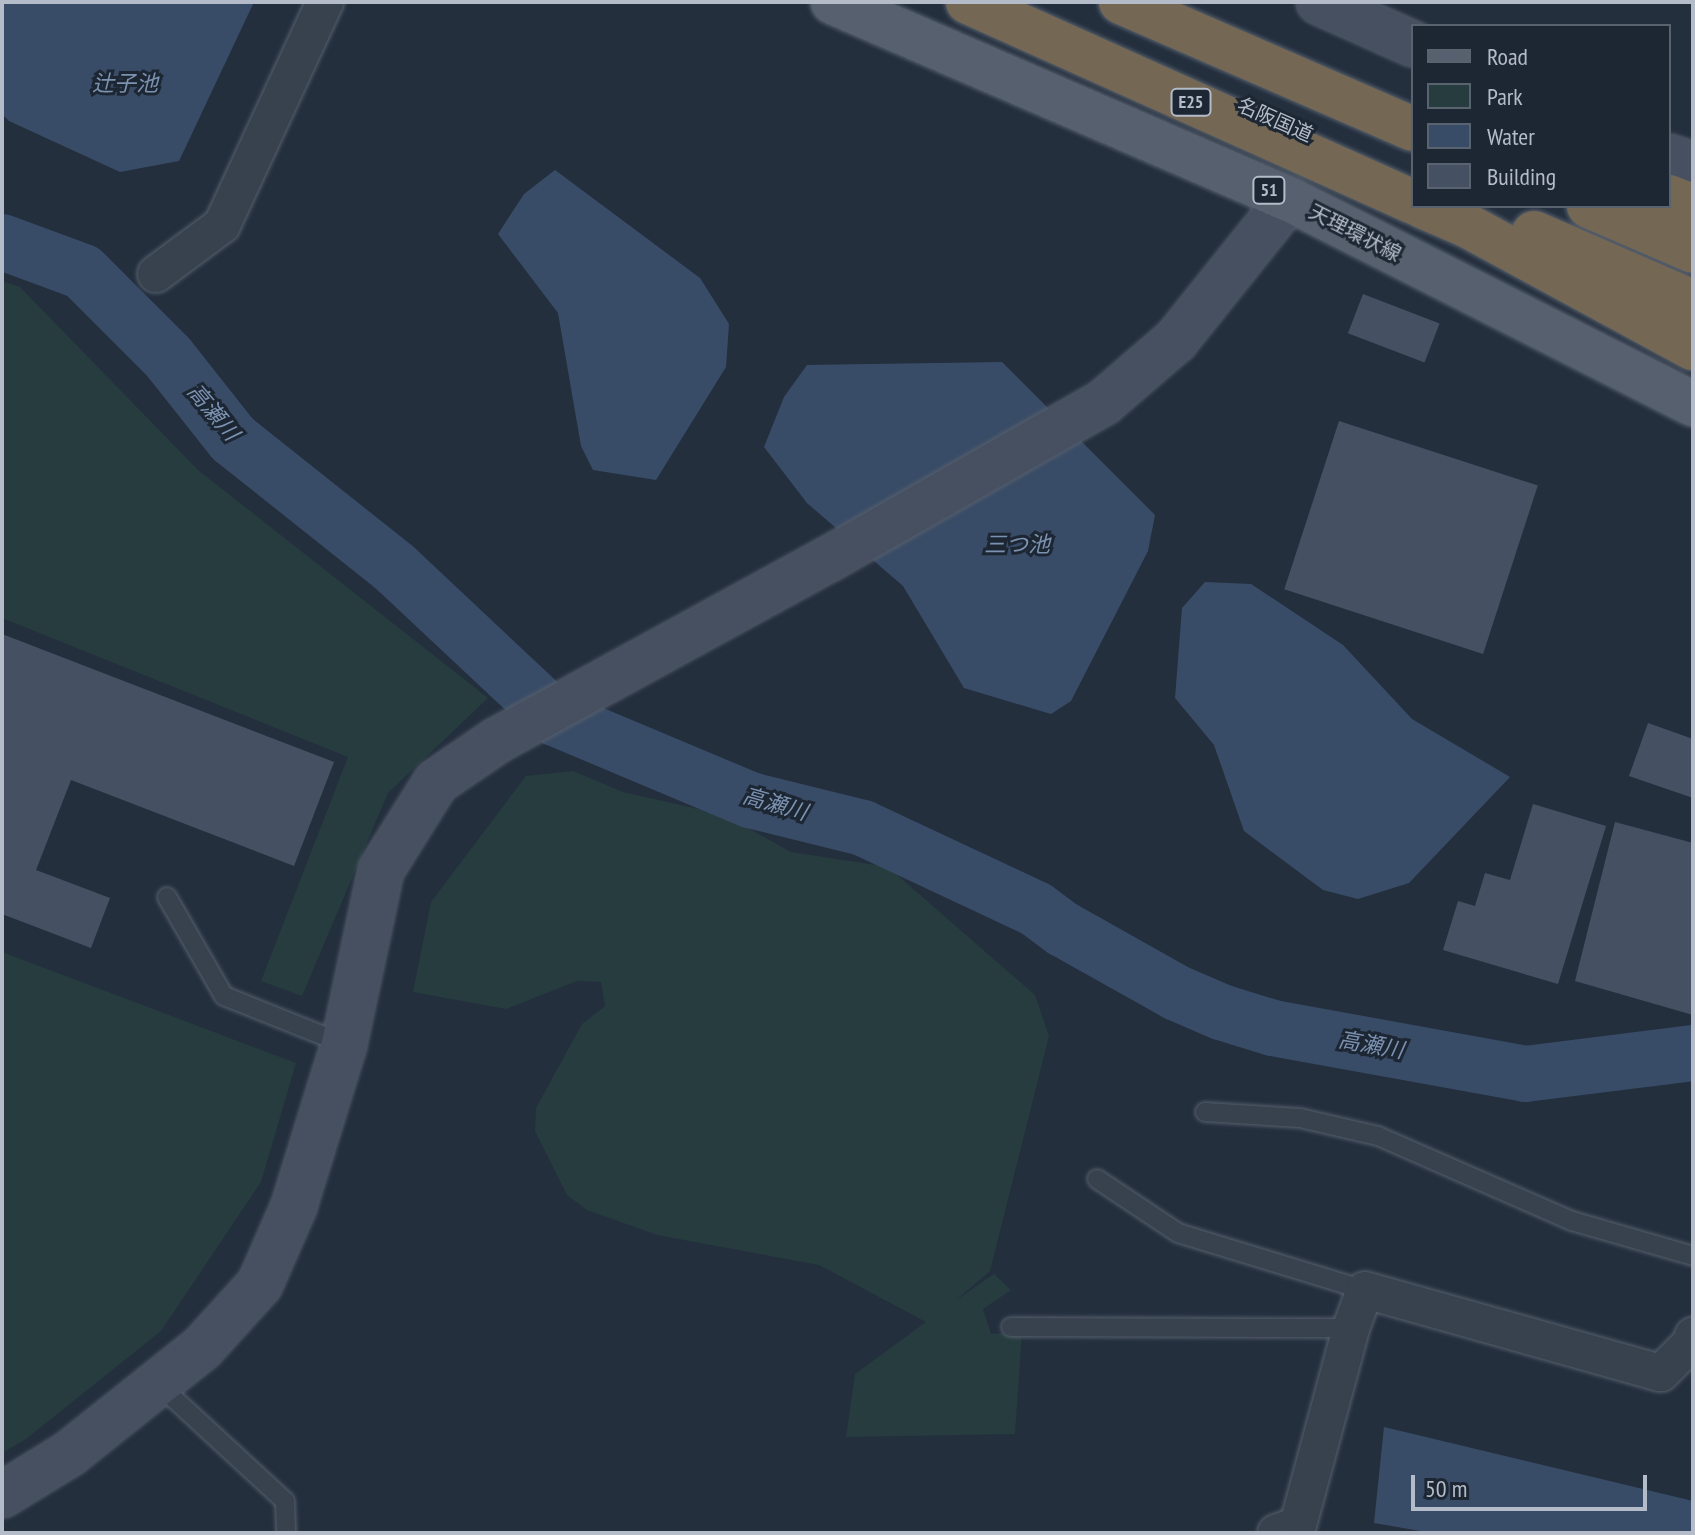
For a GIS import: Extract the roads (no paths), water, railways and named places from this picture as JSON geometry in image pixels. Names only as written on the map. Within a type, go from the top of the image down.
[{"type":"highway","name":"E25","points":[[968,2],[1411,201]]},
{"type":"highway","name":"名阪国道","points":[[1005,2],[1411,179]]},
{"type":"highway","points":[[1121,2],[1411,128]]},
{"type":"highway","points":[[1136,2],[1411,101]]},
{"type":"highway","points":[[1671,198],[1693,206]]},
{"type":"highway","points":[[1427,208],[1466,225],[1693,348]]},
{"type":"highway","points":[[1478,208],[1693,302]]},
{"type":"highway","points":[[1594,208],[1693,251]]},
{"type":"main road","name":"天理環状線","points":[[833,2],[1289,199],[1693,404]]},
{"type":"street","points":[[156,274],[222,225],[325,2]]},
{"type":"street","points":[[1319,2],[1411,43]]},
{"type":"street","points":[[1671,158],[1693,165]]},
{"type":"street","points":[[2,1495],[69,1454],[202,1348],[260,1284],[294,1206],[344,1044],[381,870],[436,782],[496,741],[829,559],[1104,402],[1176,340],[1289,199]]},
{"type":"street","points":[[1276,1533],[1298,1525],[1351,1328],[1365,1290],[1661,1373],[1690,1344],[1693,1336]]},
{"type":"lane","points":[[167,897],[224,996],[344,1044]]},
{"type":"lane","points":[[1205,1112],[1300,1118],[1378,1136],[1572,1221],[1693,1256]]},
{"type":"lane","points":[[1097,1179],[1178,1233],[1365,1290]]},
{"type":"lane","points":[[1011,1327],[1351,1328]]},
{"type":"lane","points":[[157,1383],[285,1501],[286,1533]]},
{"type":"water","name":"辻子池","points":[[2,2],[254,2],[179,161],[120,172],[9,121],[2,114]]},
{"type":"water","points":[[555,170],[700,278],[729,324],[726,367],[656,480],[593,470],[581,446],[558,313],[498,234],[524,194]]},
{"type":"water","name":"三つ池","points":[[1002,362],[1155,515],[1148,551],[1071,701],[1051,714],[964,688],[903,586],[807,503],[764,447],[784,397],[807,365]]},
{"type":"water","points":[[1205,582],[1251,584],[1343,645],[1412,719],[1510,777],[1409,883],[1358,899],[1323,890],[1244,831],[1214,745],[1175,698],[1182,608]]},
{"type":"water","points":[[1384,1427],[1693,1501],[1693,1533],[1432,1533],[1374,1523]]},
{"type":"waterway","name":"高瀬川","points":[[2,242],[83,272],[168,357],[233,439],[394,567],[555,718],[750,800],[863,828],[1036,909],[1063,929],[1177,993],[1221,1012],[1273,1028],[1525,1074],[1693,1053]]}]
